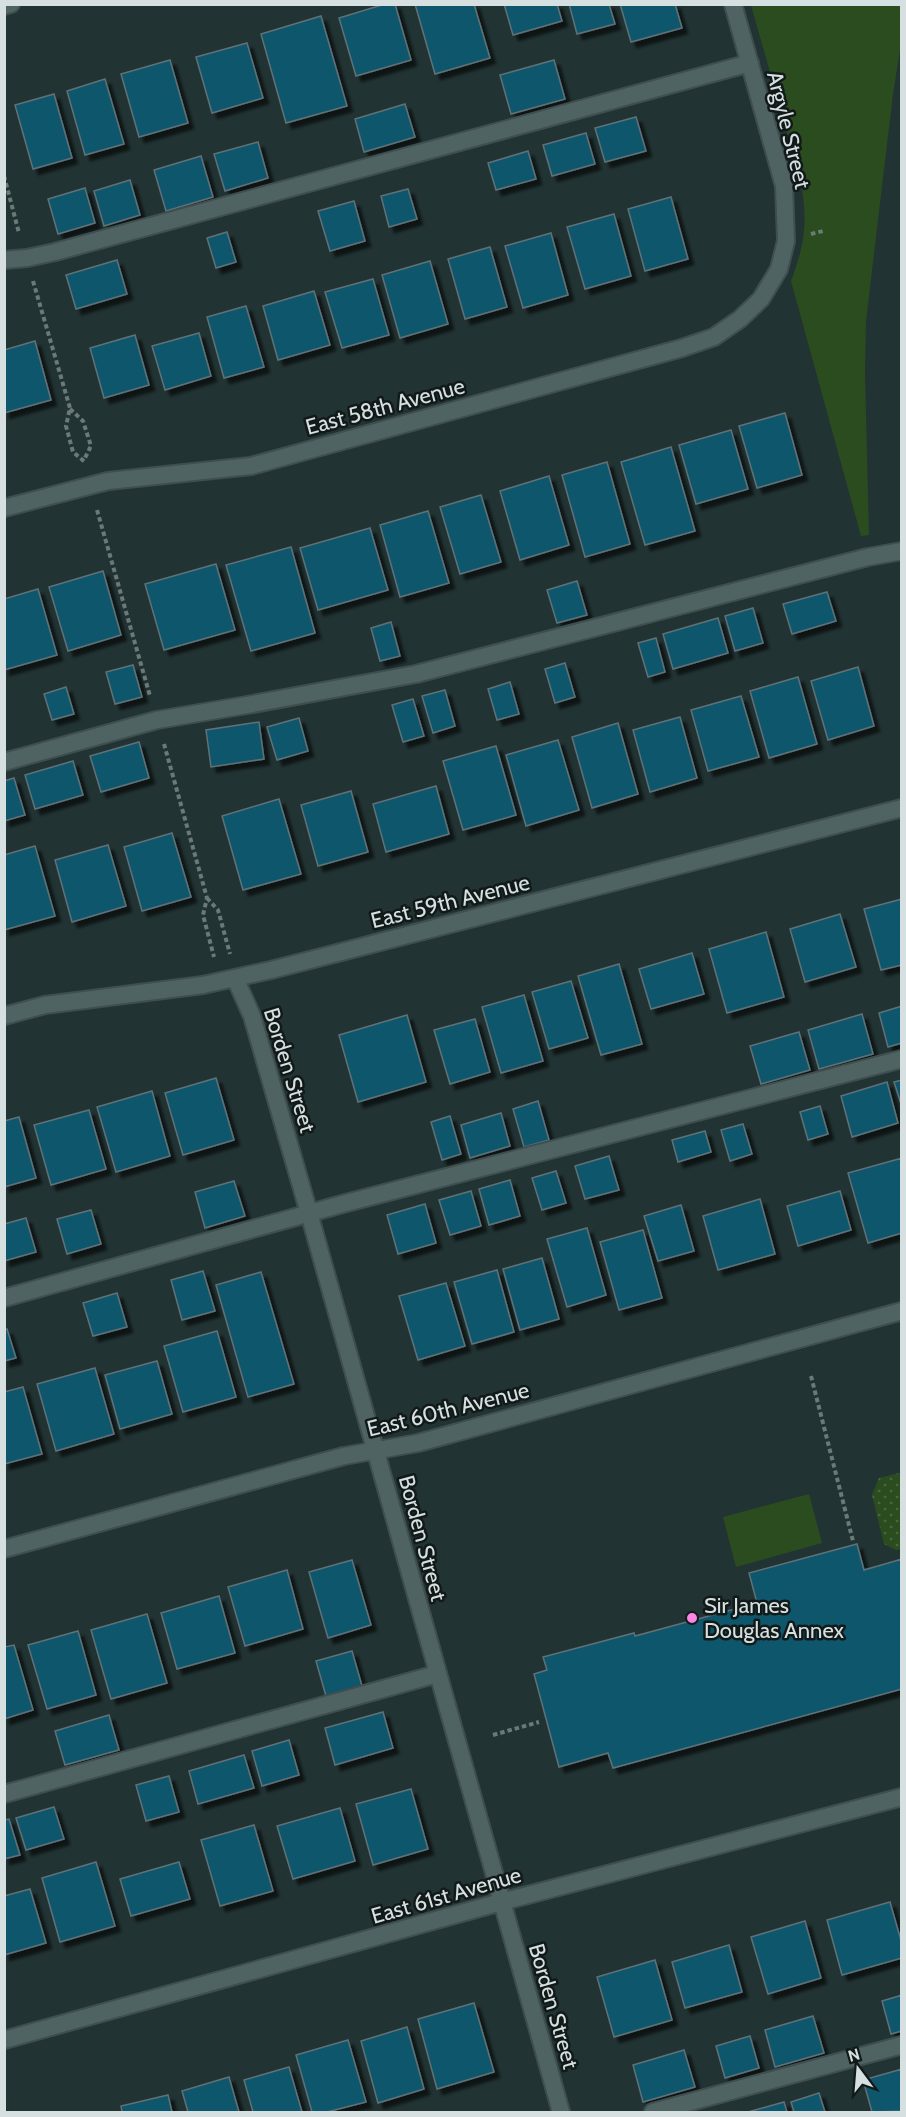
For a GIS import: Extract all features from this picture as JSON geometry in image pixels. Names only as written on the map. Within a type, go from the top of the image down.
[{"type":"street","points":[[4,6],[11,4]]},
{"type":"street","name":"Argyle Street","points":[[733,4],[784,186],[786,241],[779,269],[760,299]]},
{"type":"street","points":[[4,260],[55,252],[750,63]]},
{"type":"street","name":"East 58th Avenue","points":[[4,508],[108,481],[251,466],[659,354],[714,337],[740,319],[760,299]]},
{"type":"street","points":[[4,762],[157,720],[416,675],[868,557],[902,551]]},
{"type":"street","name":"East 59th Avenue","points":[[4,1016],[45,1005],[203,985],[235,978],[400,938],[902,808]]},
{"type":"street","name":"Borden Street","points":[[235,978],[252,1016],[309,1213],[561,2112]]},
{"type":"street","points":[[4,1298],[309,1213],[902,1059]]},
{"type":"street","name":"East 60th Avenue","points":[[4,1549],[344,1456],[418,1443],[902,1311]]},
{"type":"street","points":[[4,1794],[437,1674]]},
{"type":"street","name":"East 61st Avenue","points":[[4,2040],[501,1902],[902,1797]]},
{"type":"street","points":[[653,2112],[902,2045]]},
{"type":"path","points":[[4,176],[70,408],[66,426],[73,452],[84,460],[91,446],[83,421],[70,408]]},
{"type":"path","points":[[210,945],[203,915],[207,898],[218,910],[227,941]]},
{"type":"path","points":[[811,1376],[853,1541]]},
{"type":"path","points":[[493,1735],[539,1722]]},
{"type":"green space","points":[[751,5],[901,5],[901,43],[866,321],[869,535],[861,536],[791,281],[803,242],[805,218],[803,193]]},
{"type":"green space","points":[[899,1473],[902,1476],[902,1549],[896,1550],[884,1544],[872,1495],[879,1478]]},
{"type":"green space","points":[[809,1494],[822,1543],[736,1567],[723,1517]]},
{"type":"building","points":[[385,4],[395,4],[411,60],[356,76],[339,18]]},
{"type":"building","points":[[415,4],[474,4],[490,58],[435,74]]},
{"type":"building","points":[[504,4],[557,4],[562,21],[513,35]]},
{"type":"building","points":[[569,4],[609,4],[615,24],[577,34]]},
{"type":"building","points":[[620,4],[675,4],[682,28],[631,42]]},
{"type":"building","points":[[321,16],[347,106],[286,123],[261,34]]},
{"type":"building","points":[[247,43],[263,98],[212,113],[196,57]]},
{"type":"building","points":[[170,60],[188,123],[139,137],[121,74]]},
{"type":"building","points":[[554,60],[565,99],[511,114],[500,75]]},
{"type":"building","points":[[105,79],[124,144],[85,155],[67,91]]},
{"type":"building","points":[[54,94],[72,158],[33,169],[15,105]]},
{"type":"building","points":[[405,104],[415,137],[364,152],[355,119]]},
{"type":"building","points":[[636,117],[646,151],[605,162],[595,128]]},
{"type":"building","points":[[586,133],[595,164],[552,176],[543,145]]},
{"type":"building","points":[[258,142],[268,178],[225,191],[214,154]]},
{"type":"building","points":[[528,151],[536,179],[496,190],[488,163]]},
{"type":"building","points":[[201,156],[213,197],[166,211],[154,170]]},
{"type":"building","points":[[130,180],[140,215],[104,226],[94,191]]},
{"type":"building","points":[[85,188],[95,223],[58,234],[48,199]]},
{"type":"building","points":[[408,189],[417,219],[389,227],[381,196]]},
{"type":"building","points":[[671,197],[688,259],[645,271],[628,209]]},
{"type":"building","points":[[354,201],[365,241],[330,251],[318,211]]},
{"type":"building","points":[[614,214],[631,276],[585,289],[567,227]]},
{"type":"building","points":[[227,232],[236,262],[216,268],[207,238]]},
{"type":"building","points":[[551,233],[568,295],[523,308],[505,246]]},
{"type":"building","points":[[490,247],[507,307],[465,319],[448,259]]},
{"type":"building","points":[[117,260],[127,294],[76,309],[66,275]]},
{"type":"building","points":[[430,261],[448,324],[400,338],[382,275]]},
{"type":"building","points":[[373,279],[389,335],[342,348],[325,292]]},
{"type":"building","points":[[314,291],[330,345],[278,360],[263,306]]},
{"type":"building","points":[[246,306],[264,367],[224,378],[207,317]]},
{"type":"building","points":[[199,333],[211,376],[165,390],[152,346]]},
{"type":"building","points":[[135,335],[149,385],[104,398],[90,348]]},
{"type":"building","points":[[35,341],[51,400],[4,413],[4,350]]},
{"type":"building","points":[[785,413],[802,475],[757,488],[739,426]]},
{"type":"building","points":[[731,430],[748,489],[696,504],[679,445]]},
{"type":"building","points":[[671,447],[695,531],[645,545],[621,462]]},
{"type":"building","points":[[607,462],[630,544],[585,557],[562,475]]},
{"type":"building","points":[[549,476],[569,545],[520,560],[500,491]]},
{"type":"building","points":[[481,495],[501,562],[460,574],[440,507]]},
{"type":"building","points":[[428,511],[449,583],[400,597],[380,525]]},
{"type":"building","points":[[370,528],[388,590],[318,610],[300,548]]},
{"type":"building","points":[[291,547],[315,633],[251,651],[226,565]]},
{"type":"building","points":[[216,564],[235,630],[164,650],[145,584]]},
{"type":"building","points":[[103,571],[121,635],[68,651],[49,587]]},
{"type":"building","points":[[577,581],[587,615],[557,623],[547,590]]},
{"type":"building","points":[[38,589],[57,655],[4,670],[4,599]]},
{"type":"building","points":[[827,592],[836,621],[792,634],[783,604]]},
{"type":"building","points":[[753,608],[763,643],[735,651],[725,616]]},
{"type":"building","points":[[718,618],[728,653],[673,669],[663,634]]},
{"type":"building","points":[[391,622],[400,656],[380,661],[371,628]]},
{"type":"building","points":[[656,638],[665,672],[648,677],[638,643]]},
{"type":"building","points":[[565,663],[575,697],[555,703],[545,669]]},
{"type":"building","points":[[133,665],[142,697],[115,704],[106,672]]},
{"type":"building","points":[[858,667],[874,726],[828,740],[811,681]]},
{"type":"building","points":[[798,677],[817,744],[769,758],[750,691]]},
{"type":"building","points":[[510,682],[519,714],[497,720],[488,689]]},
{"type":"building","points":[[66,687],[74,714],[52,720],[44,694]]},
{"type":"building","points":[[445,690],[455,726],[433,733],[422,696]]},
{"type":"building","points":[[741,696],[759,757],[708,771],[691,710]]},
{"type":"building","points":[[413,699],[424,736],[403,742],[392,705]]},
{"type":"building","points":[[680,717],[697,778],[650,792],[633,730]]},
{"type":"building","points":[[299,718],[308,751],[277,760],[267,727]]},
{"type":"building","points":[[259,722],[264,759],[211,767],[206,730]]},
{"type":"building","points":[[618,723],[638,794],[592,808],[572,737]]},
{"type":"building","points":[[558,740],[579,810],[526,826],[506,755]]},
{"type":"building","points":[[139,742],[149,778],[101,792],[90,756]]},
{"type":"building","points":[[496,746],[516,815],[463,830],[443,761]]},
{"type":"building","points":[[73,761],[83,795],[35,809],[25,775]]},
{"type":"building","points":[[14,778],[25,815],[4,821],[4,781]]},
{"type":"building","points":[[436,786],[449,834],[386,852],[373,804]]},
{"type":"building","points":[[351,791],[368,852],[318,866],[301,805]]},
{"type":"building","points":[[279,799],[301,874],[243,890],[222,816]]},
{"type":"building","points":[[172,833],[191,897],[142,911],[124,847]]},
{"type":"building","points":[[108,845],[126,906],[72,922],[55,860]]},
{"type":"building","points":[[35,846],[55,916],[4,930],[4,855]]},
{"type":"building","points":[[902,899],[902,965],[881,970],[864,909]]},
{"type":"building","points":[[840,914],[856,967],[805,982],[790,929]]},
{"type":"building","points":[[766,932],[784,997],[727,1013],[709,949]]},
{"type":"building","points":[[692,953],[704,994],[651,1009],[639,969]]},
{"type":"building","points":[[619,964],[642,1044],[601,1055],[578,976]]},
{"type":"building","points":[[571,981],[588,1038],[549,1049],[532,992]]},
{"type":"building","points":[[524,995],[543,1061],[501,1073],[482,1007]]},
{"type":"building","points":[[902,1006],[902,1043],[888,1047],[879,1013]]},
{"type":"building","points":[[862,1014],[873,1054],[819,1069],[808,1030]]},
{"type":"building","points":[[407,1015],[426,1082],[358,1102],[339,1035]]},
{"type":"building","points":[[475,1019],[490,1072],[450,1084],[434,1030]]},
{"type":"building","points":[[799,1032],[810,1070],[761,1084],[750,1046]]},
{"type":"building","points":[[216,1078],[234,1140],[183,1155],[165,1093]]},
{"type":"building","points":[[902,1080],[902,1107],[894,1082]]},
{"type":"building","points":[[887,1082],[898,1123],[852,1137],[841,1096]]},
{"type":"building","points":[[152,1091],[170,1156],[116,1172],[97,1107]]},
{"type":"building","points":[[538,1101],[549,1140],[524,1147],[513,1109]]},
{"type":"building","points":[[820,1106],[828,1134],[808,1140],[800,1112]]},
{"type":"building","points":[[89,1110],[106,1169],[51,1185],[34,1125]]},
{"type":"building","points":[[501,1113],[510,1146],[470,1158],[461,1125]]},
{"type":"building","points":[[450,1116],[461,1154],[442,1160],[431,1122]]},
{"type":"building","points":[[19,1117],[36,1178],[4,1187],[4,1121]]},
{"type":"building","points":[[743,1124],[752,1154],[730,1161],[721,1130]]},
{"type":"building","points":[[705,1131],[711,1152],[678,1162],[672,1140]]},
{"type":"building","points":[[609,1156],[619,1190],[585,1199],[575,1166]]},
{"type":"building","points":[[902,1158],[902,1233],[868,1243],[848,1173]]},
{"type":"building","points":[[556,1171],[566,1203],[542,1210],[532,1178]]},
{"type":"building","points":[[510,1180],[520,1216],[489,1225],[479,1189]]},
{"type":"building","points":[[234,1181],[245,1216],[205,1228],[195,1192]]},
{"type":"building","points":[[471,1191],[481,1226],[450,1235],[439,1200]]},
{"type":"building","points":[[840,1191],[851,1230],[798,1246],[787,1206]]},
{"type":"building","points":[[760,1199],[775,1254],[718,1270],[703,1216]]},
{"type":"building","points":[[425,1204],[436,1243],[398,1254],[387,1215]]},
{"type":"building","points":[[681,1205],[694,1251],[658,1261],[644,1216]]},
{"type":"building","points":[[91,1210],[101,1244],[67,1254],[57,1219]]},
{"type":"building","points":[[26,1218],[36,1252],[4,1261],[4,1224]]},
{"type":"building","points":[[587,1228],[606,1295],[567,1307],[547,1239]]},
{"type":"building","points":[[643,1230],[662,1298],[619,1310],[600,1242]]},
{"type":"building","points":[[542,1258],[559,1319],[520,1330],[503,1269]]},
{"type":"building","points":[[497,1270],[514,1332],[472,1344],[454,1282]]},
{"type":"building","points":[[203,1271],[215,1311],[182,1320],[171,1280]]},
{"type":"building","points":[[261,1272],[294,1384],[248,1397],[216,1285]]},
{"type":"building","points":[[446,1283],[465,1346],[418,1360],[399,1296]]},
{"type":"building","points":[[117,1293],[127,1327],[93,1336],[83,1303]]},
{"type":"building","points":[[7,1329],[16,1358],[4,1361],[4,1330]]},
{"type":"building","points":[[217,1331],[236,1397],[183,1412],[164,1346]]},
{"type":"building","points":[[157,1361],[172,1414],[120,1429],[105,1375]]},
{"type":"building","points":[[95,1368],[114,1434],[56,1451],[37,1384]]},
{"type":"building","points":[[23,1387],[42,1454],[4,1464],[4,1392]]},
{"type":"building","points":[[857,1544],[864,1570],[902,1559],[902,1689],[613,1768],[608,1753],[559,1767],[534,1674],[547,1670],[543,1657],[634,1633],[635,1636],[757,1603],[749,1573]]},
{"type":"building","points":[[352,1560],[371,1625],[328,1638],[309,1572]]},
{"type":"building","points":[[287,1570],[303,1629],[245,1646],[228,1587]]},
{"type":"building","points":[[219,1596],[235,1653],[177,1669],[161,1613]]},
{"type":"building","points":[[147,1614],[167,1683],[111,1699],[91,1630]]},
{"type":"building","points":[[78,1631],[96,1695],[47,1709],[28,1645]]},
{"type":"building","points":[[14,1645],[33,1710],[4,1719],[4,1647]]},
{"type":"building","points":[[352,1651],[362,1686],[326,1696],[316,1661]]},
{"type":"building","points":[[383,1712],[393,1748],[335,1765],[325,1728]]},
{"type":"building","points":[[109,1715],[119,1750],[65,1765],[55,1731]]},
{"type":"building","points":[[289,1740],[299,1775],[262,1786],[252,1751]]},
{"type":"building","points":[[244,1755],[254,1788],[198,1804],[189,1771]]},
{"type":"building","points":[[169,1776],[179,1812],[146,1821],[136,1785]]},
{"type":"building","points":[[411,1789],[428,1849],[373,1865],[356,1804]]},
{"type":"building","points":[[54,1807],[64,1839],[26,1850],[16,1818]]},
{"type":"building","points":[[340,1808],[355,1861],[293,1879],[277,1826]]},
{"type":"building","points":[[9,1819],[20,1855],[4,1859],[4,1820]]},
{"type":"building","points":[[254,1825],[273,1891],[220,1906],[201,1840]]},
{"type":"building","points":[[96,1862],[115,1926],[60,1942],[42,1878]]},
{"type":"building","points":[[179,1862],[190,1899],[131,1916],[120,1879]]},
{"type":"building","points":[[30,1889],[46,1943],[4,1955],[4,1896]]},
{"type":"building","points":[[890,1902],[902,1944],[902,1958],[842,1975],[827,1920]]},
{"type":"building","points":[[805,1921],[821,1978],[768,1994],[751,1937]]},
{"type":"building","points":[[729,1945],[742,1992],[685,2008],[672,1962]]},
{"type":"building","points":[[655,1960],[672,2020],[614,2037],[597,1977]]},
{"type":"building","points":[[902,1995],[902,2031],[891,2034],[882,2001]]},
{"type":"building","points":[[474,2003],[494,2072],[437,2089],[418,2019]]},
{"type":"building","points":[[813,2016],[824,2053],[775,2067],[765,2030]]},
{"type":"building","points":[[407,2027],[424,2089],[378,2103],[361,2041]]},
{"type":"building","points":[[750,2036],[759,2068],[725,2078],[716,2046]]},
{"type":"building","points":[[348,2040],[366,2102],[327,2112],[312,2112],[296,2055]]},
{"type":"building","points":[[684,2050],[695,2087],[643,2102],[633,2065]]},
{"type":"building","points":[[289,2067],[302,2112],[253,2112],[244,2080]]},
{"type":"building","points":[[902,2069],[902,2111],[872,2112],[863,2080]]},
{"type":"building","points":[[229,2077],[239,2112],[188,2112],[182,2091]]},
{"type":"building","points":[[819,2093],[825,2112],[794,2112],[791,2102]]},
{"type":"building","points":[[168,2095],[172,2112],[122,2112],[121,2106]]},
{"type":"building","points":[[784,2102],[787,2112],[748,2112]]},
{"type":"place","name":"Sir James Douglas Annex","points":[[692,1618]]}]
